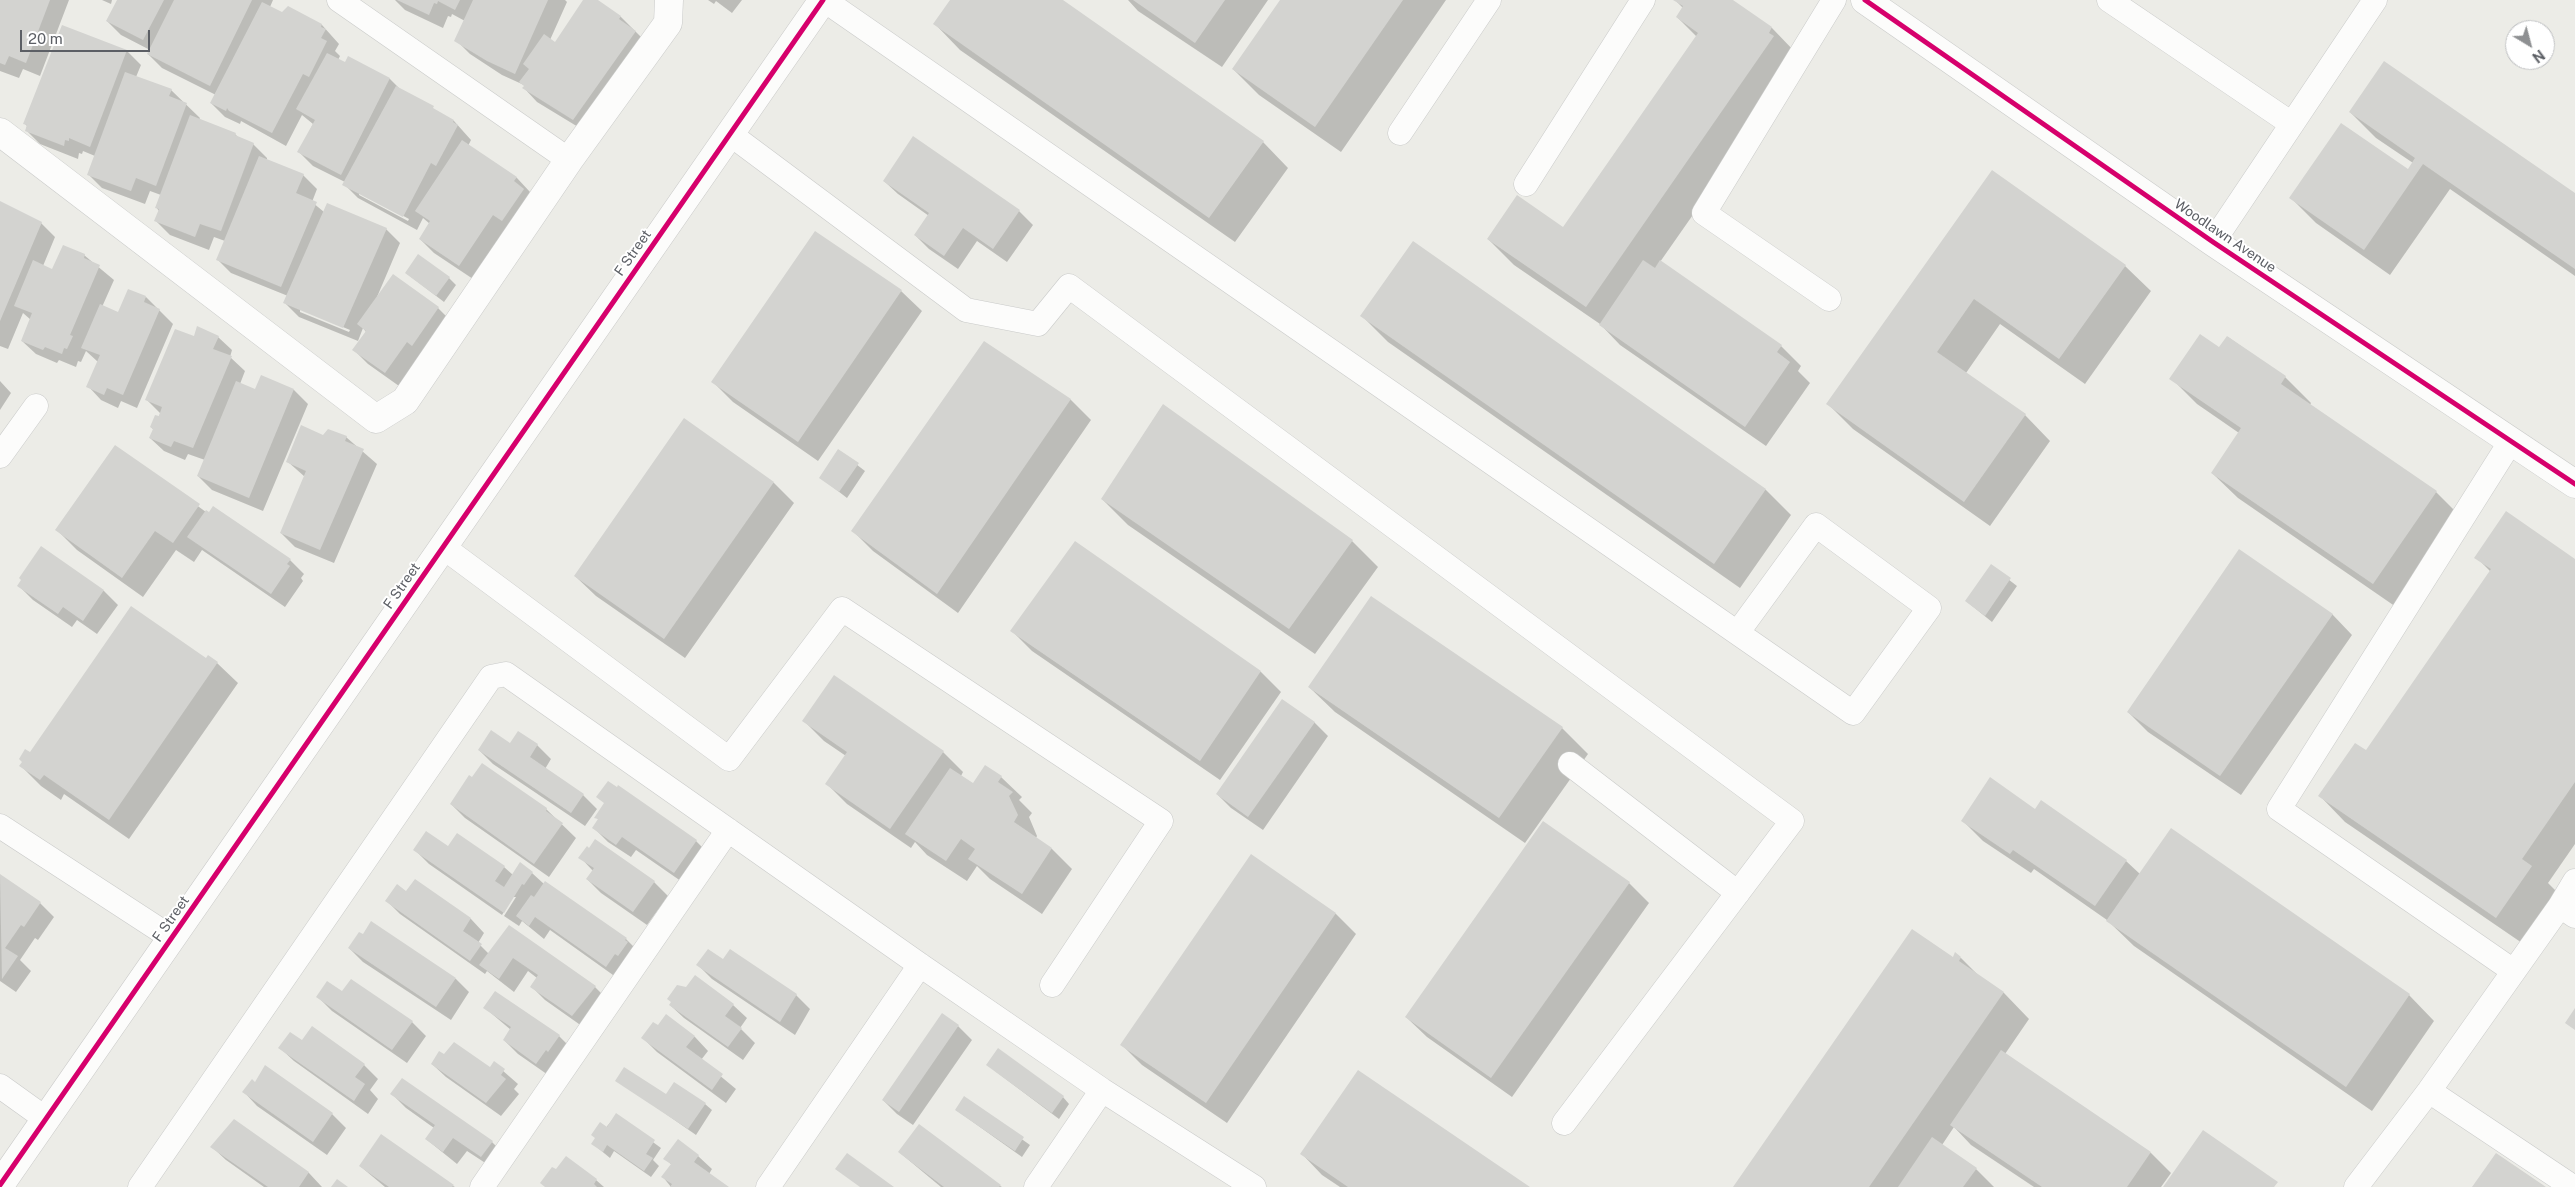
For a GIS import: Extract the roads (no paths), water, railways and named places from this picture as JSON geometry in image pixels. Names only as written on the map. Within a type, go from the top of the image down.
[{"type":"street","points":[[0,132],[376,419],[405,401],[569,160],[668,22],[669,0]]},
{"type":"street","name":"F Street","points":[[0,1185],[824,0]]},
{"type":"street","name":"Woodlawn Avenue","points":[[1866,0],[2213,242],[2575,484]]},
{"type":"lane","points":[[339,0],[569,160]]},
{"type":"lane","points":[[824,0],[1853,713],[1929,608],[1816,525],[1738,632]]},
{"type":"lane","points":[[1400,132],[1488,0]]},
{"type":"lane","points":[[1526,184],[1643,0]]},
{"type":"lane","points":[[1829,300],[1704,213],[1834,0]]},
{"type":"lane","points":[[2109,0],[2292,124]]},
{"type":"lane","points":[[2213,242],[2375,0]]},
{"type":"lane","points":[[730,134],[966,310],[1038,324],[1069,286],[1792,821],[1564,1123]]},
{"type":"lane","points":[[0,456],[36,406]]},
{"type":"lane","points":[[2511,441],[2279,809],[2512,970]]},
{"type":"lane","points":[[443,547],[729,759],[842,609],[1161,821],[1052,985]]},
{"type":"lane","points":[[140,1187],[491,676],[506,674],[920,966],[1102,1090],[1254,1187]]},
{"type":"lane","points":[[1570,764],[1738,892]]},
{"type":"lane","points":[[0,826],[172,938]]},
{"type":"lane","points":[[482,1187],[728,830]]},
{"type":"lane","points":[[2356,1187],[2430,1091],[2512,970],[2567,911],[2575,881]]},
{"type":"lane","points":[[768,1187],[920,966]]},
{"type":"lane","points":[[0,1086],[46,1119]]},
{"type":"lane","points":[[1036,1187],[1102,1090]]},
{"type":"lane","points":[[2430,1091],[2573,1187]]}]
